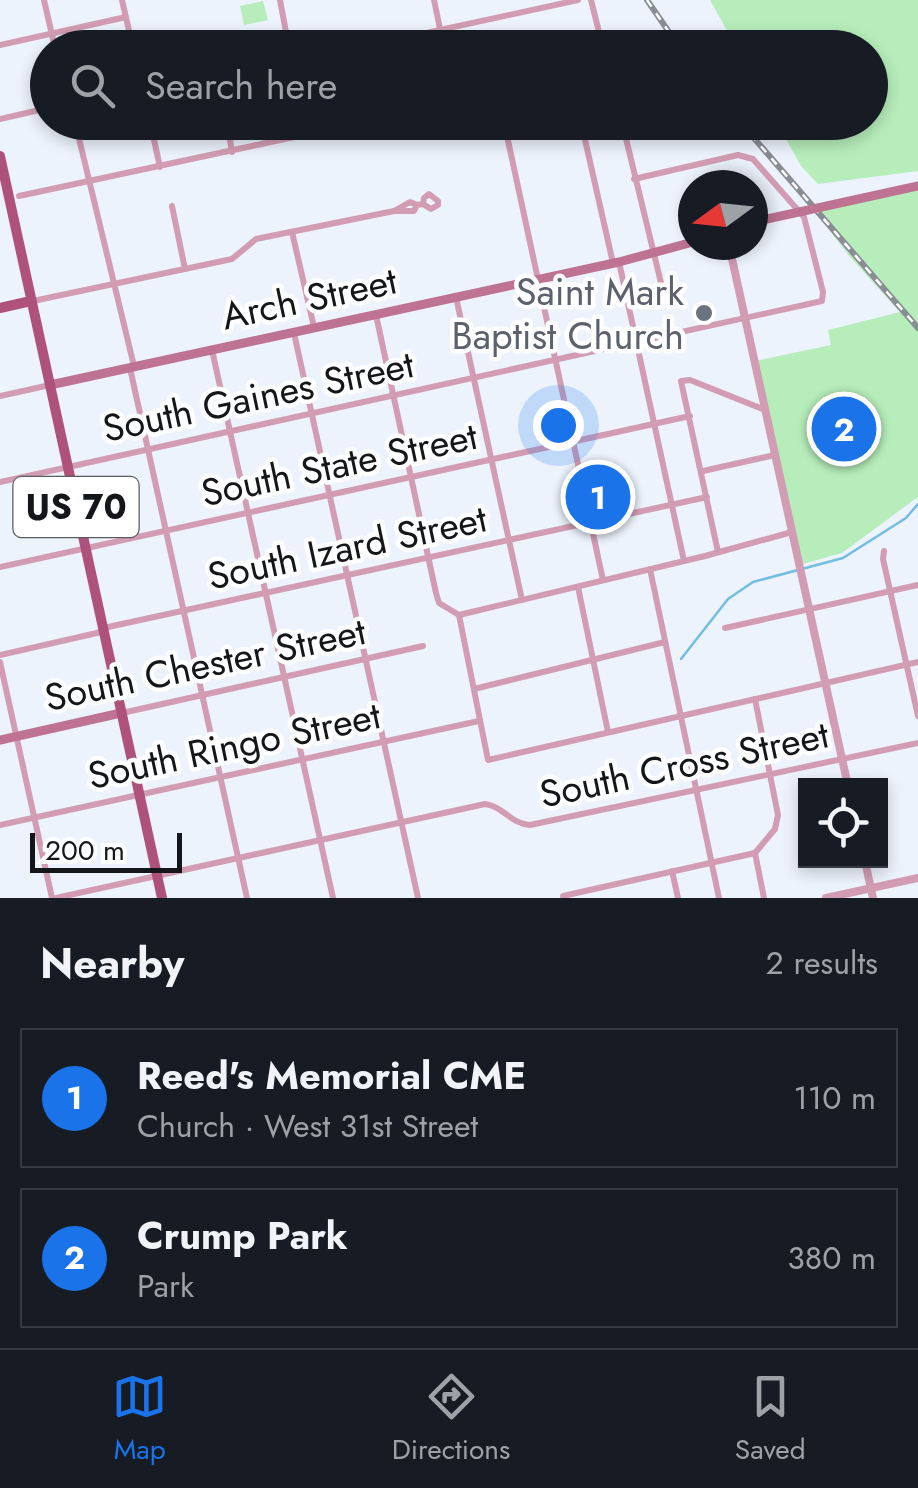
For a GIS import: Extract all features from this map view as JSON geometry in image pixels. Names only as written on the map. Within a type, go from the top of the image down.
[{"type":"main road","points":[[0,156],[32,301],[0,308]]},
{"type":"main road","points":[[768,219],[918,186]]},
{"type":"main road","name":"Arch Street","points":[[50,385],[678,246]]},
{"type":"main road","name":"US 70","points":[[32,301],[162,898]]},
{"type":"main road","name":"South Chester Street","points":[[0,740],[121,713]]},
{"type":"street","points":[[44,0],[51,30]]},
{"type":"street","points":[[122,0],[129,30]]},
{"type":"street","points":[[280,0],[286,30]]},
{"type":"street","points":[[434,0],[440,30],[578,0]]},
{"type":"street","points":[[591,0],[598,30]]},
{"type":"street","points":[[69,30],[126,17]]},
{"type":"street","points":[[0,45],[30,39]]},
{"type":"street","points":[[0,119],[30,112]]},
{"type":"street","points":[[80,140],[116,284],[247,898]]},
{"type":"street","points":[[154,140],[160,167]]},
{"type":"street","points":[[230,140],[232,152]]},
{"type":"street","points":[[9,199],[283,140]]},
{"type":"street","points":[[508,140],[603,580]]},
{"type":"street","points":[[585,140],[636,342],[684,561]]},
{"type":"street","points":[[626,140],[663,292]]},
{"type":"street","name":"South Gaines Street","points":[[0,482],[822,301],[806,221],[756,162],[745,155],[634,179]]},
{"type":"street","points":[[32,301],[237,257],[253,240],[394,211],[410,202],[420,205]]},
{"type":"street","points":[[172,206],[185,269]]},
{"type":"street","points":[[292,232],[314,327]]},
{"type":"street","points":[[732,260],[846,778]]},
{"type":"street","points":[[456,297],[522,600]]},
{"type":"street","points":[[376,315],[439,603],[459,615],[792,532]]},
{"type":"street","points":[[294,332],[418,898]]},
{"type":"street","points":[[212,349],[333,898]]},
{"type":"street","points":[[718,552],[682,380],[764,410]]},
{"type":"street","points":[[0,396],[50,385]]},
{"type":"street","name":"South State Street","points":[[0,567],[690,416]]},
{"type":"street","points":[[703,471],[775,456]]},
{"type":"street","name":"South Izard Street","points":[[0,659],[103,629],[707,497]]},
{"type":"street","points":[[884,552],[918,716]]},
{"type":"street","points":[[650,570],[719,898]]},
{"type":"street","points":[[724,628],[918,585]]},
{"type":"street","points":[[578,587],[608,732]]},
{"type":"street","points":[[459,615],[488,760],[918,662]]},
{"type":"street","points":[[474,688],[665,642]]},
{"type":"street","name":"South Chester Street","points":[[121,713],[423,646]]},
{"type":"street","points":[[0,659],[54,898]]},
{"type":"street","points":[[563,896],[755,853],[778,822],[778,808],[755,698]]},
{"type":"street","name":"South Ringo Street","points":[[0,825],[480,721]]},
{"type":"street","name":"South Cross Street","points":[[54,898],[488,804],[518,824],[530,825],[918,742]]},
{"type":"street","points":[[755,853],[764,898]]},
{"type":"street","points":[[866,868],[872,893]]},
{"type":"street","points":[[672,871],[678,898]]},
{"type":"street","points":[[826,898],[872,893],[918,878]]},
{"type":"street","points":[[592,888],[594,898]]},
{"type":"green space","points":[[710,0],[918,0],[918,171],[818,184],[801,166],[786,140],[888,140],[888,30],[727,30]]},
{"type":"green space","points":[[263,1],[268,20],[244,25],[240,6]]},
{"type":"green space","points":[[918,186],[918,497],[842,553],[799,565],[755,361],[831,345],[828,330],[900,312],[813,209]]},
{"type":"waterway","points":[[681,659],[728,599],[753,582],[843,558],[906,518],[918,504]]},
{"type":"railway","points":[[647,0],[668,30]]},
{"type":"railway","points":[[756,140],[918,328]]},
{"type":"place","name":"Saint Mark Baptist Church","points":[[704,313]]},
{"type":"place","name":"Crump Park","points":[[844,429]]},
{"type":"place","name":"Reed's Memorial CME","points":[[598,497]]}]
